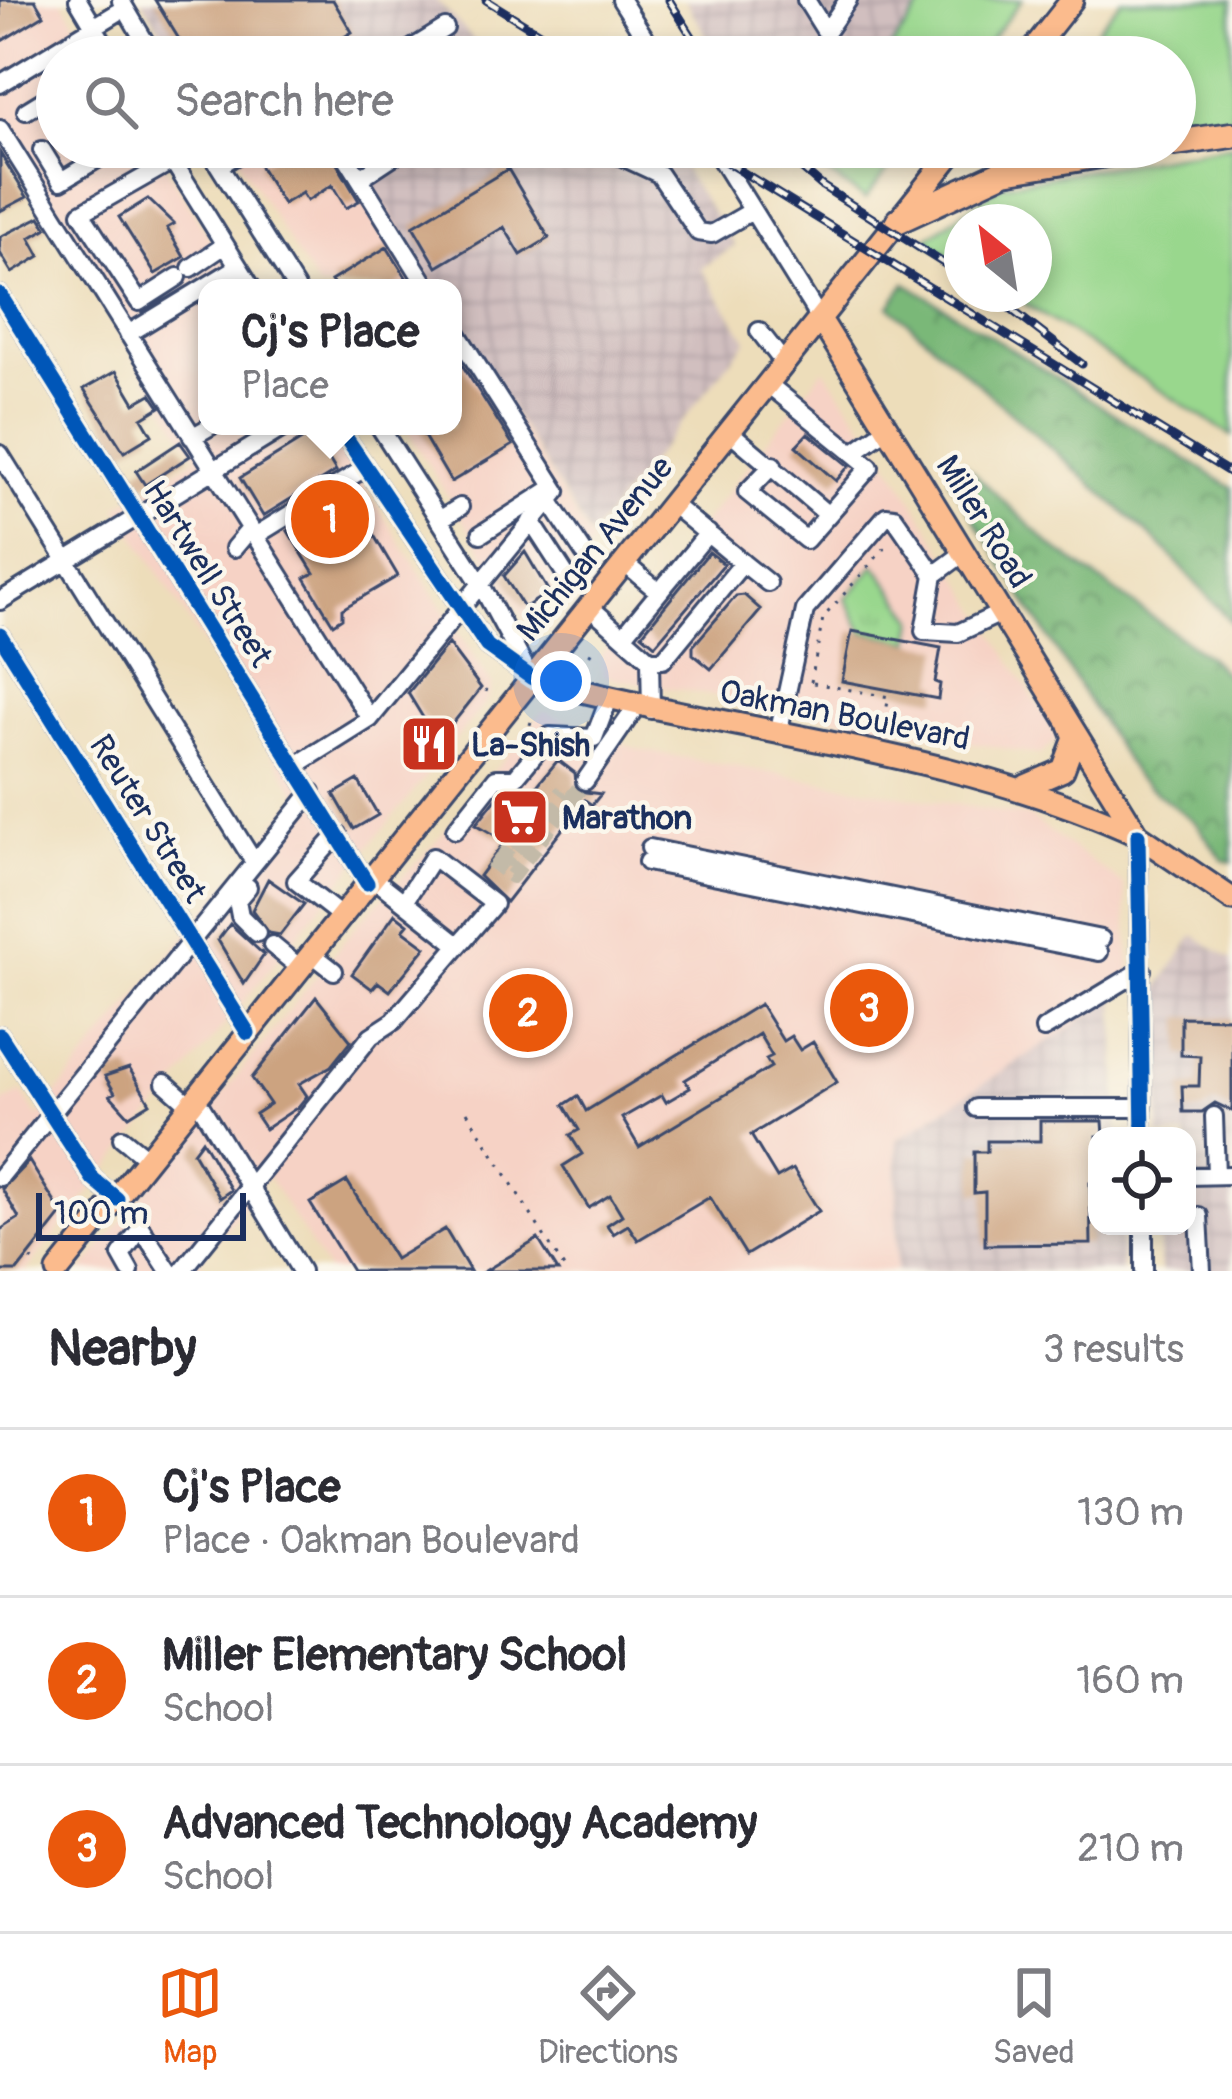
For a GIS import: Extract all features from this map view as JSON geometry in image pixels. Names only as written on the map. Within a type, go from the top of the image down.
[{"type":"highway","points":[[1196,140],[1232,134]]},
{"type":"highway","points":[[899,220],[1017,168]]},
{"type":"main road","points":[[1044,36],[1072,0]]},
{"type":"main road","name":"Michigan Avenue","points":[[60,1266],[940,168]]},
{"type":"main road","name":"Miller Road","points":[[820,319],[1138,835],[1232,899]]},
{"type":"main road","name":"Oakman Boulevard","points":[[532,678],[644,709],[1019,786],[1138,835]]},
{"type":"main road","points":[[1019,786],[1051,780],[1063,770],[1075,738],[1066,716]]},
{"type":"street","points":[[78,0],[100,36]]},
{"type":"street","points":[[621,0],[644,36]]},
{"type":"street","points":[[806,0],[826,32],[848,0]]},
{"type":"street","points":[[78,36],[123,4],[142,36]]},
{"type":"street","points":[[432,36],[445,28]]},
{"type":"street","points":[[0,84],[36,62]]},
{"type":"street","points":[[26,111],[36,105]]},
{"type":"street","points":[[0,129],[370,719]]},
{"type":"street","points":[[54,168],[62,181],[83,168]]},
{"type":"street","points":[[147,168],[81,213],[139,302],[225,245]]},
{"type":"street","points":[[177,168],[246,279]]},
{"type":"street","points":[[220,168],[290,279]]},
{"type":"street","points":[[353,168],[422,279]]},
{"type":"street","points":[[359,178],[374,168]]},
{"type":"street","points":[[646,168],[659,174],[698,232],[712,234],[752,211]]},
{"type":"street","name":"Miller Road","points":[[725,168],[820,319]]},
{"type":"street","points":[[218,279],[238,267]]},
{"type":"street","points":[[128,334],[198,291]]},
{"type":"street","name":"Hartwell Street","points":[[0,295],[369,880]]},
{"type":"street","points":[[758,332],[784,363]]},
{"type":"street","points":[[462,342],[534,461],[557,490],[481,534]]},
{"type":"street","points":[[768,384],[870,467],[806,540],[747,492],[773,465]]},
{"type":"street","points":[[854,452],[888,428]]},
{"type":"street","points":[[730,432],[828,515]]},
{"type":"street","points":[[192,437],[198,434]]},
{"type":"street","points":[[0,601],[271,435]]},
{"type":"street","name":"Oakman Boulevard","points":[[347,435],[487,646],[532,678]]},
{"type":"street","points":[[385,435],[480,583],[532,678]]},
{"type":"street","points":[[0,454],[254,862]]},
{"type":"street","points":[[235,548],[253,532],[365,468]]},
{"type":"street","points":[[295,766],[345,730],[370,719],[432,633],[459,608],[549,495]]},
{"type":"street","points":[[549,495],[584,553]]},
{"type":"street","points":[[672,504],[768,584]]},
{"type":"street","points":[[439,520],[460,507]]},
{"type":"street","points":[[778,734],[805,610],[886,516],[894,517],[934,574],[924,631],[958,633],[1003,612]]},
{"type":"street","points":[[531,521],[566,575]]},
{"type":"street","points":[[624,635],[694,556],[708,533]]},
{"type":"street","points":[[934,574],[965,553]]},
{"type":"street","points":[[624,563],[662,594]]},
{"type":"street","points":[[589,606],[650,660],[663,660],[682,625],[721,579],[743,563]]},
{"type":"street","name":"Reuter Street","points":[[0,635],[248,1033]]},
{"type":"street","points":[[581,777],[644,709],[650,660]]},
{"type":"street","points":[[455,830],[496,778],[515,778],[550,736],[594,738],[609,699]]},
{"type":"street","points":[[0,1177],[58,1118],[190,940],[310,790]]},
{"type":"street","points":[[310,790],[304,818],[237,901],[240,916],[265,939],[334,971]]},
{"type":"street","points":[[338,834],[296,880],[341,916]]},
{"type":"street","points":[[1138,835],[1143,1127]]},
{"type":"street","points":[[648,855],[1100,945]]},
{"type":"street","points":[[182,1271],[371,1036],[394,1021],[494,904],[439,857],[429,860],[404,902]]},
{"type":"street","points":[[369,880],[457,944]]},
{"type":"street","points":[[1044,1030],[1142,970]]},
{"type":"street","points":[[0,1035],[58,1118],[74,1166],[117,1199]]},
{"type":"street","points":[[165,1083],[193,1101],[301,1271]]},
{"type":"street","points":[[976,1108],[1143,1108]]},
{"type":"street","points":[[1214,1116],[1224,1175]]},
{"type":"street","points":[[122,1138],[148,1159]]},
{"type":"street","points":[[1199,1216],[1202,1271]]},
{"type":"street","points":[[130,1271],[121,1255],[141,1228],[169,1271]]},
{"type":"street","points":[[1144,1235],[1144,1271]]},
{"type":"path","points":[[811,682],[823,619],[890,542]]},
{"type":"path","points":[[796,679],[889,697],[882,731]]},
{"type":"path","points":[[467,1112],[566,1271]]},
{"type":"path","points":[[31,1259],[60,1266]]},
{"type":"shaded area","points":[[0,0],[62,0],[84,36],[36,36],[36,168],[166,168],[235,279],[198,279],[198,435],[332,435],[492,685],[486,702],[26,1271],[0,1271],[0,1104],[21,1092],[38,1117],[299,796],[117,507],[197,457],[0,142]]},
{"type":"shaded area","points":[[142,0],[436,0],[470,36],[165,36]]},
{"type":"shaded area","points":[[685,0],[926,0],[899,36],[706,36]]},
{"type":"shaded area","points":[[243,168],[362,168],[430,279],[312,279]]},
{"type":"shaded area","points":[[362,168],[682,168],[735,246],[701,268],[747,340],[590,537],[462,331],[462,279],[430,279]]},
{"type":"shaded area","points":[[462,331],[592,544],[527,623],[410,435],[462,435]]},
{"type":"shaded area","points":[[824,368],[890,463],[1058,738],[1040,755],[603,676],[601,655]]},
{"type":"shaded area","points":[[543,711],[639,750],[1030,817],[1124,885],[1132,988],[897,1140],[896,1271],[327,1271],[268,1177],[200,1261],[206,1271],[82,1271],[359,922],[433,845]]},
{"type":"shaded area","points":[[1194,935],[1232,960],[1232,1271],[1160,1271],[1159,1235],[1196,1235],[1196,1127],[1159,1127],[1158,988]]},
{"type":"shaded area","points":[[1115,998],[1118,1127],[1088,1127],[1088,1235],[1121,1235],[1122,1271],[896,1271],[897,1140]]},
{"type":"green space","points":[[926,0],[1022,0],[994,36],[899,36]]},
{"type":"green space","points":[[1121,0],[1232,0],[1232,117],[1196,122],[1196,36],[1092,36]]},
{"type":"green space","points":[[1232,145],[1232,436],[1038,312],[1052,312],[1052,204],[975,204],[1001,185],[1099,168],[1196,168],[1196,151]]},
{"type":"green space","points":[[820,168],[889,168],[865,199]]},
{"type":"green space","points":[[944,226],[944,252],[925,240]]},
{"type":"green space","points":[[906,283],[944,307],[944,312],[952,312],[1232,488],[1232,623],[1161,545],[890,306]]},
{"type":"green space","points":[[961,461],[1053,547],[1208,657],[1232,681],[1232,862],[1223,860],[1195,822],[1136,777],[949,479]]},
{"type":"green space","points":[[875,565],[915,619],[911,642],[863,632],[846,599]]},
{"type":"building","points":[[0,0],[35,0],[44,15],[0,42]]},
{"type":"building","points":[[155,0],[333,0],[352,32],[346,36],[177,36]]},
{"type":"building","points":[[0,153],[27,197],[0,211]]},
{"type":"building","points":[[261,168],[339,168],[359,201],[346,208],[332,185],[307,201],[302,193],[283,204]]},
{"type":"building","points":[[508,169],[549,238],[521,255],[504,227],[437,267],[413,226]]},
{"type":"building","points":[[148,199],[174,224],[167,228],[184,257],[155,274],[119,217]]},
{"type":"building","points":[[40,217],[47,228],[30,238],[40,256],[12,273],[0,253],[0,237]]},
{"type":"building","points":[[387,247],[407,279],[334,279]]},
{"type":"building","points":[[462,365],[513,445],[451,482],[423,435],[462,435]]},
{"type":"building","points":[[116,371],[135,403],[151,394],[160,407],[142,418],[152,435],[124,452],[84,389]]},
{"type":"building","points":[[808,433],[849,466],[836,481],[796,446]]},
{"type":"building","points":[[310,435],[336,471],[263,516],[240,478]]},
{"type":"building","points":[[180,442],[190,456],[145,485],[136,471]]},
{"type":"building","points":[[349,493],[398,576],[342,609],[342,618],[333,624],[305,578],[314,573],[288,531]]},
{"type":"building","points":[[525,552],[549,592],[524,608],[504,576]]},
{"type":"building","points":[[709,552],[724,564],[655,645],[642,634]]},
{"type":"building","points":[[744,595],[761,610],[711,669],[693,654],[693,646],[736,596]]},
{"type":"building","points":[[852,631],[941,648],[935,682],[940,684],[938,699],[842,681]]},
{"type":"building","points":[[448,644],[481,688],[438,742],[408,693]]},
{"type":"building","points":[[558,760],[575,773],[577,791],[601,794],[592,805],[585,800],[506,902],[479,876],[505,841],[476,824],[502,791],[522,804]]},
{"type":"building","points":[[358,780],[378,815],[354,829],[334,794]]},
{"type":"building","points":[[268,879],[304,904],[280,935],[269,933],[252,910]]},
{"type":"building","points":[[395,914],[408,924],[403,930],[426,947],[390,991],[378,982],[372,989],[352,974]]},
{"type":"building","points":[[230,924],[264,955],[244,984],[218,940]]},
{"type":"building","points":[[316,997],[351,1041],[331,1066],[299,1084],[307,1096],[298,1107],[265,1129],[255,1114],[270,1104],[252,1078]]},
{"type":"building","points":[[760,1004],[783,1041],[791,1036],[800,1050],[813,1042],[837,1082],[751,1135],[777,1178],[793,1169],[819,1211],[746,1255],[710,1197],[638,1240],[628,1225],[613,1234],[607,1225],[622,1215],[610,1195],[589,1208],[563,1166],[582,1154],[570,1135],[579,1130],[564,1105],[578,1096],[586,1111]],"holes":[[[759,1034],[772,1056],[766,1059],[771,1067],[639,1147],[622,1118],[662,1095],[666,1102],[690,1088],[685,1080]]]},
{"type":"building","points":[[1181,1017],[1232,1018],[1232,1111],[1215,1103],[1202,1112],[1183,1112],[1182,1086],[1199,1086],[1200,1056],[1181,1055]]},
{"type":"building","points":[[129,1068],[150,1103],[129,1116],[110,1095],[115,1093],[105,1076]]},
{"type":"building","points":[[1040,1121],[1103,1121],[1103,1127],[1088,1127],[1091,1244],[985,1245],[985,1192],[974,1193],[974,1152],[987,1152],[987,1141],[1040,1141]]},
{"type":"building","points":[[202,1140],[231,1190],[220,1198],[193,1152]]},
{"type":"building","points":[[29,1161],[62,1214],[17,1271],[0,1271],[0,1230],[19,1218],[2,1189]]},
{"type":"building","points":[[347,1181],[395,1259],[445,1229],[470,1271],[352,1271],[310,1203]]},
{"type":"building","points":[[538,1239],[558,1271],[485,1271]]},
{"type":"tunnel","points":[[491,860],[512,876],[585,781]]},
{"type":"tunnel","points":[[498,851],[510,859],[563,791]]},
{"type":"railway","points":[[486,0],[544,36]]},
{"type":"railway","points":[[669,0],[692,36]]},
{"type":"railway","points":[[736,168],[1232,474]]},
{"type":"railway","points":[[801,168],[944,264]]},
{"type":"railway","points":[[1014,312],[1082,364]]},
{"type":"cycle path","points":[[0,295],[367,883]]},
{"type":"cycle path","points":[[344,435],[487,646],[532,678]]},
{"type":"cycle path","points":[[0,635],[248,1033]]},
{"type":"cycle path","points":[[1138,835],[1143,1127]]},
{"type":"cycle path","points":[[0,1035],[93,1179],[117,1199]]},
{"type":"place","name":"Cj's Place","points":[[330,519]]},
{"type":"place","name":"La-Shish","points":[[429,744]]},
{"type":"place","name":"Marathon","points":[[520,817]]},
{"type":"place","name":"Advanced Technology Academy","points":[[869,1008]]},
{"type":"place","name":"Miller Elementary School","points":[[528,1013]]}]
